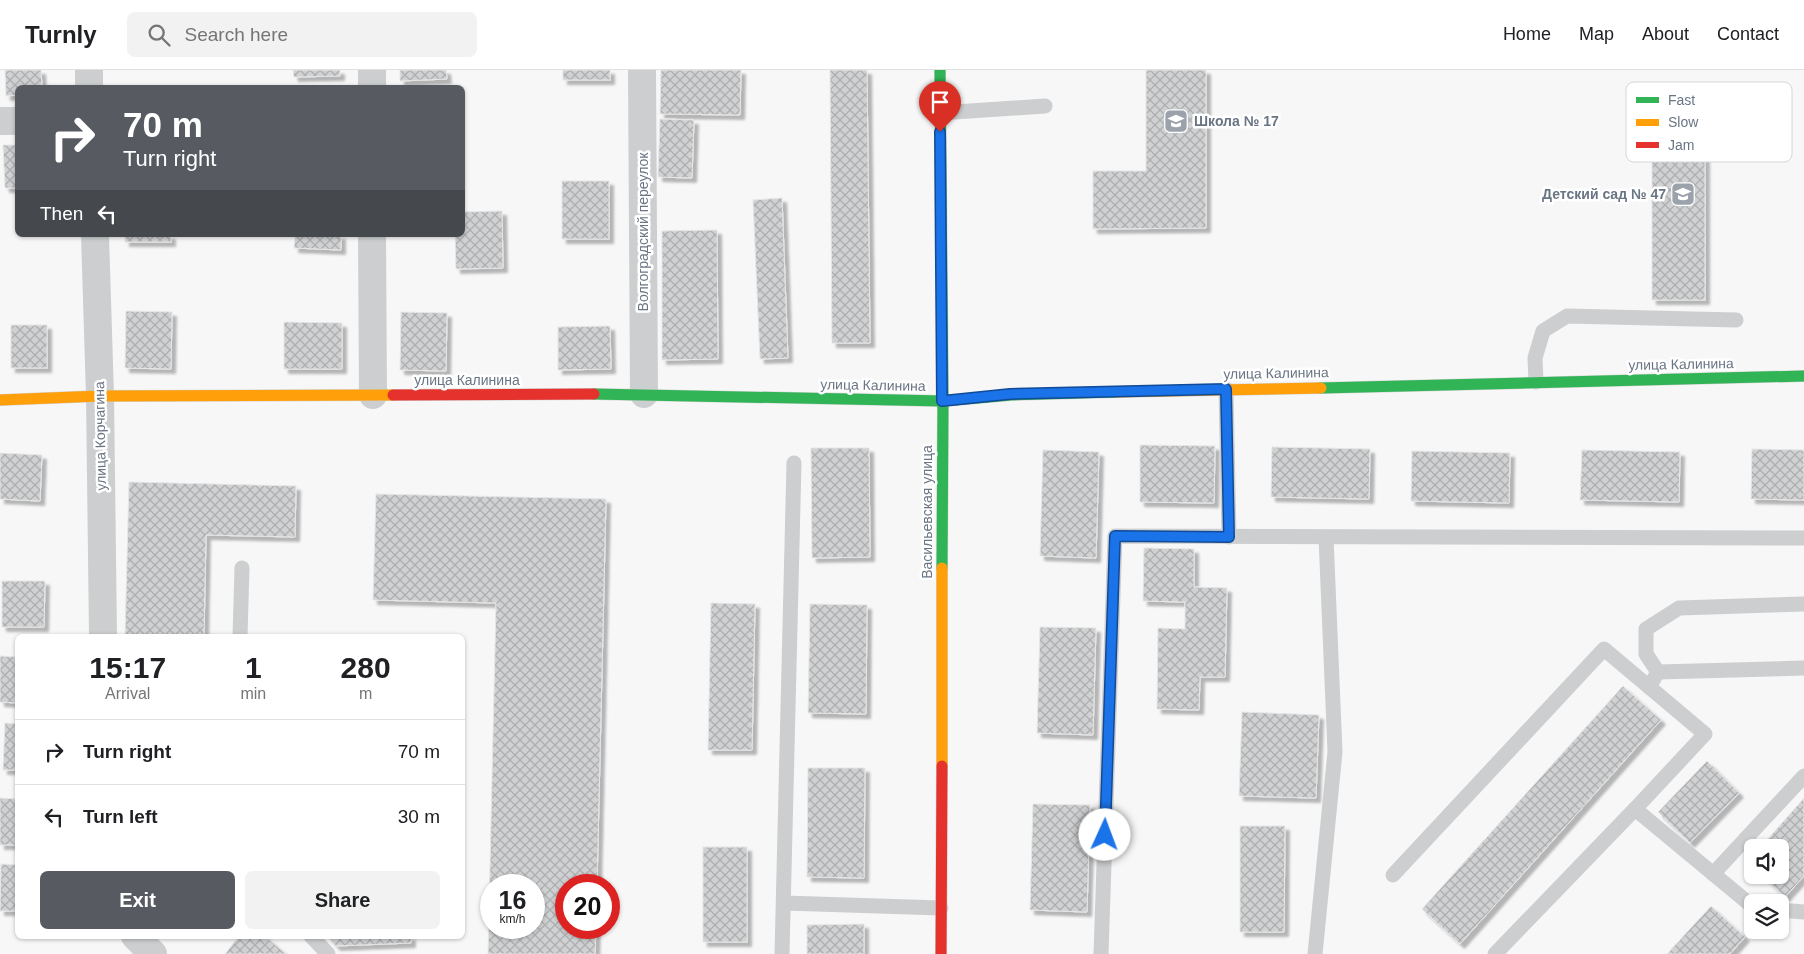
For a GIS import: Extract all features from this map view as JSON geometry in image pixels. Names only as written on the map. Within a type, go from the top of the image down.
[{"type":"street","points":[[89,70],[89,85]]},
{"type":"street","points":[[372,70],[372,85]]},
{"type":"street","name":"Волгоградский переулок","points":[[642,70],[644,394]]},
{"type":"street","name":"Васильевская улица","points":[[940,70],[942,401],[941,954]]},
{"type":"street","points":[[0,121],[15,121]]},
{"type":"street","name":"улица Корчагина","points":[[95,237],[100,396],[103,634]]},
{"type":"street","points":[[372,237],[372,395]]},
{"type":"street","name":"улица Калинина","points":[[0,400],[100,396],[644,394],[942,401],[1010,394],[1804,376]]},
{"type":"street","points":[[138,939],[153,954]]},
{"type":"lane","points":[[940,113],[1045,106]]},
{"type":"lane","points":[[1536,382],[1535,358],[1543,331],[1567,316],[1736,320]]},
{"type":"lane","points":[[1226,389],[1229,537]]},
{"type":"lane","points":[[782,954],[794,463]]},
{"type":"lane","points":[[1101,954],[1115,536],[1804,538]]},
{"type":"lane","points":[[1315,954],[1335,752],[1326,537]]},
{"type":"lane","points":[[240,634],[242,568]]},
{"type":"lane","points":[[1658,672],[1646,654],[1646,629],[1679,608],[1804,604]]},
{"type":"lane","points":[[1393,876],[1604,649],[1705,734],[1494,954]]},
{"type":"lane","points":[[1658,672],[1804,668]]},
{"type":"lane","points":[[1649,687],[1658,672]]},
{"type":"lane","points":[[1713,874],[1804,776]]},
{"type":"lane","points":[[1635,809],[1744,899]]},
{"type":"lane","points":[[784,903],[941,908]]},
{"type":"lane","points":[[1789,911],[1804,912]]},
{"type":"lane","points":[[314,939],[328,954]]},
{"type":"building","points":[[5,70],[41,70],[42,85],[15,85],[15,95],[6,96]]},
{"type":"building","points":[[293,70],[340,70],[340,76],[294,77]]},
{"type":"building","points":[[400,70],[446,70],[447,79],[400,81]]},
{"type":"building","points":[[563,70],[610,70],[610,80],[563,80]]},
{"type":"building","points":[[661,70],[741,70],[740,115],[660,114]]},
{"type":"building","points":[[830,70],[867,70],[870,343],[832,343]]},
{"type":"building","name":"Школа № 17","points":[[1146,70],[1206,70],[1206,228],[1093,229],[1093,171],[1146,171]]},
{"type":"building","points":[[660,119],[694,120],[692,178],[658,177]]},
{"type":"building","points":[[3,145],[15,145],[15,188],[5,188]]},
{"type":"building","points":[[1652,162],[1705,162],[1705,300],[1652,300]]},
{"type":"building","points":[[562,181],[609,181],[609,239],[562,239]]},
{"type":"building","points":[[782,198],[788,358],[760,359],[753,200]]},
{"type":"building","points":[[502,211],[503,268],[456,269],[455,237],[465,237],[465,212]]},
{"type":"building","points":[[717,230],[718,359],[662,360],[662,231]]},
{"type":"building","points":[[125,237],[171,237],[171,242],[125,242]]},
{"type":"building","points":[[295,237],[341,237],[341,250],[294,248]]},
{"type":"building","points":[[126,311],[172,312],[171,369],[125,368]]},
{"type":"building","points":[[401,312],[447,313],[446,371],[400,370]]},
{"type":"building","points":[[284,322],[342,323],[342,369],[284,369]]},
{"type":"building","points":[[11,325],[47,325],[47,368],[11,368]]},
{"type":"building","points":[[610,326],[611,369],[558,370],[558,327]]},
{"type":"building","points":[[1140,445],[1215,446],[1214,503],[1140,502]]},
{"type":"building","points":[[1272,447],[1370,449],[1369,499],[1271,497]]},
{"type":"building","points":[[811,448],[869,448],[870,557],[812,558]]},
{"type":"building","points":[[1752,449],[1804,450],[1804,500],[1751,499]]},
{"type":"building","points":[[1043,450],[1099,452],[1096,558],[1040,556]]},
{"type":"building","points":[[1582,450],[1680,452],[1679,502],[1580,500]]},
{"type":"building","points":[[1412,451],[1510,453],[1509,503],[1411,501]]},
{"type":"building","points":[[0,453],[42,455],[40,501],[0,499]]},
{"type":"building","points":[[129,482],[296,486],[295,537],[206,535],[204,634],[125,634]]},
{"type":"building","points":[[376,494],[606,499],[597,874],[555,874],[555,939],[596,939],[595,954],[488,954],[488,939],[545,939],[545,874],[490,874],[496,603],[373,600]]},
{"type":"building","points":[[1144,548],[1194,549],[1194,587],[1227,588],[1225,677],[1200,677],[1199,710],[1157,709],[1158,628],[1185,629],[1185,602],[1143,601]]},
{"type":"building","points":[[2,581],[45,581],[44,627],[2,627]]},
{"type":"building","points":[[711,603],[755,604],[752,750],[708,750]]},
{"type":"building","points":[[810,604],[867,605],[866,714],[808,713]]},
{"type":"building","points":[[1040,627],[1096,628],[1093,735],[1037,733]]},
{"type":"building","points":[[0,656],[15,657],[15,703],[0,702]]},
{"type":"building","points":[[1623,686],[1661,720],[1460,944],[1422,909]]},
{"type":"building","points":[[1242,712],[1319,715],[1316,798],[1239,796]]},
{"type":"building","points":[[5,723],[15,724],[15,770],[3,770]]},
{"type":"building","points":[[1707,761],[1739,793],[1690,843],[1658,812]]},
{"type":"building","points":[[808,768],[865,768],[864,878],[807,877]]},
{"type":"building","points":[[0,798],[15,799],[15,845],[0,845]]},
{"type":"building","points":[[1804,798],[1804,876],[1788,894],[1782,894],[1771,884],[1789,884],[1789,839],[1768,839]]},
{"type":"building","points":[[1033,804],[1090,805],[1087,912],[1030,910]]},
{"type":"building","points":[[1240,826],[1285,826],[1284,932],[1240,932]]},
{"type":"building","points":[[703,847],[747,847],[747,942],[703,942]]},
{"type":"building","points":[[1,864],[15,865],[15,911],[0,911]]},
{"type":"building","points":[[1711,906],[1744,936],[1730,954],[1667,954]]},
{"type":"building","points":[[864,924],[864,954],[807,954],[807,925]]},
{"type":"building","points":[[237,939],[268,939],[286,954],[225,954]]},
{"type":"building","points":[[330,939],[411,939],[411,943],[336,946]]},
{"type":"traffic: fast","points":[[940,70],[943,401],[942,568]]},
{"type":"traffic: fast","points":[[1321,388],[1804,376]]},
{"type":"traffic: fast","points":[[594,394],[943,401],[1011,395],[1116,392]]},
{"type":"traffic: slow","points":[[1116,392],[1321,388]]},
{"type":"traffic: slow","points":[[0,400],[100,396],[393,395]]},
{"type":"traffic: slow","points":[[942,568],[942,766]]},
{"type":"traffic: jam","points":[[393,395],[594,394]]},
{"type":"traffic: jam","points":[[941,954],[942,766]]},
{"type":"place","name":"Школа № 17","points":[[1176,121]]},
{"type":"place","name":"Детский сад № 47","points":[[1683,194]]},
{"type":"route","points":[[940,132],[942,401],[1010,394],[1226,389],[1229,537],[1115,536],[1105,835]]}]
